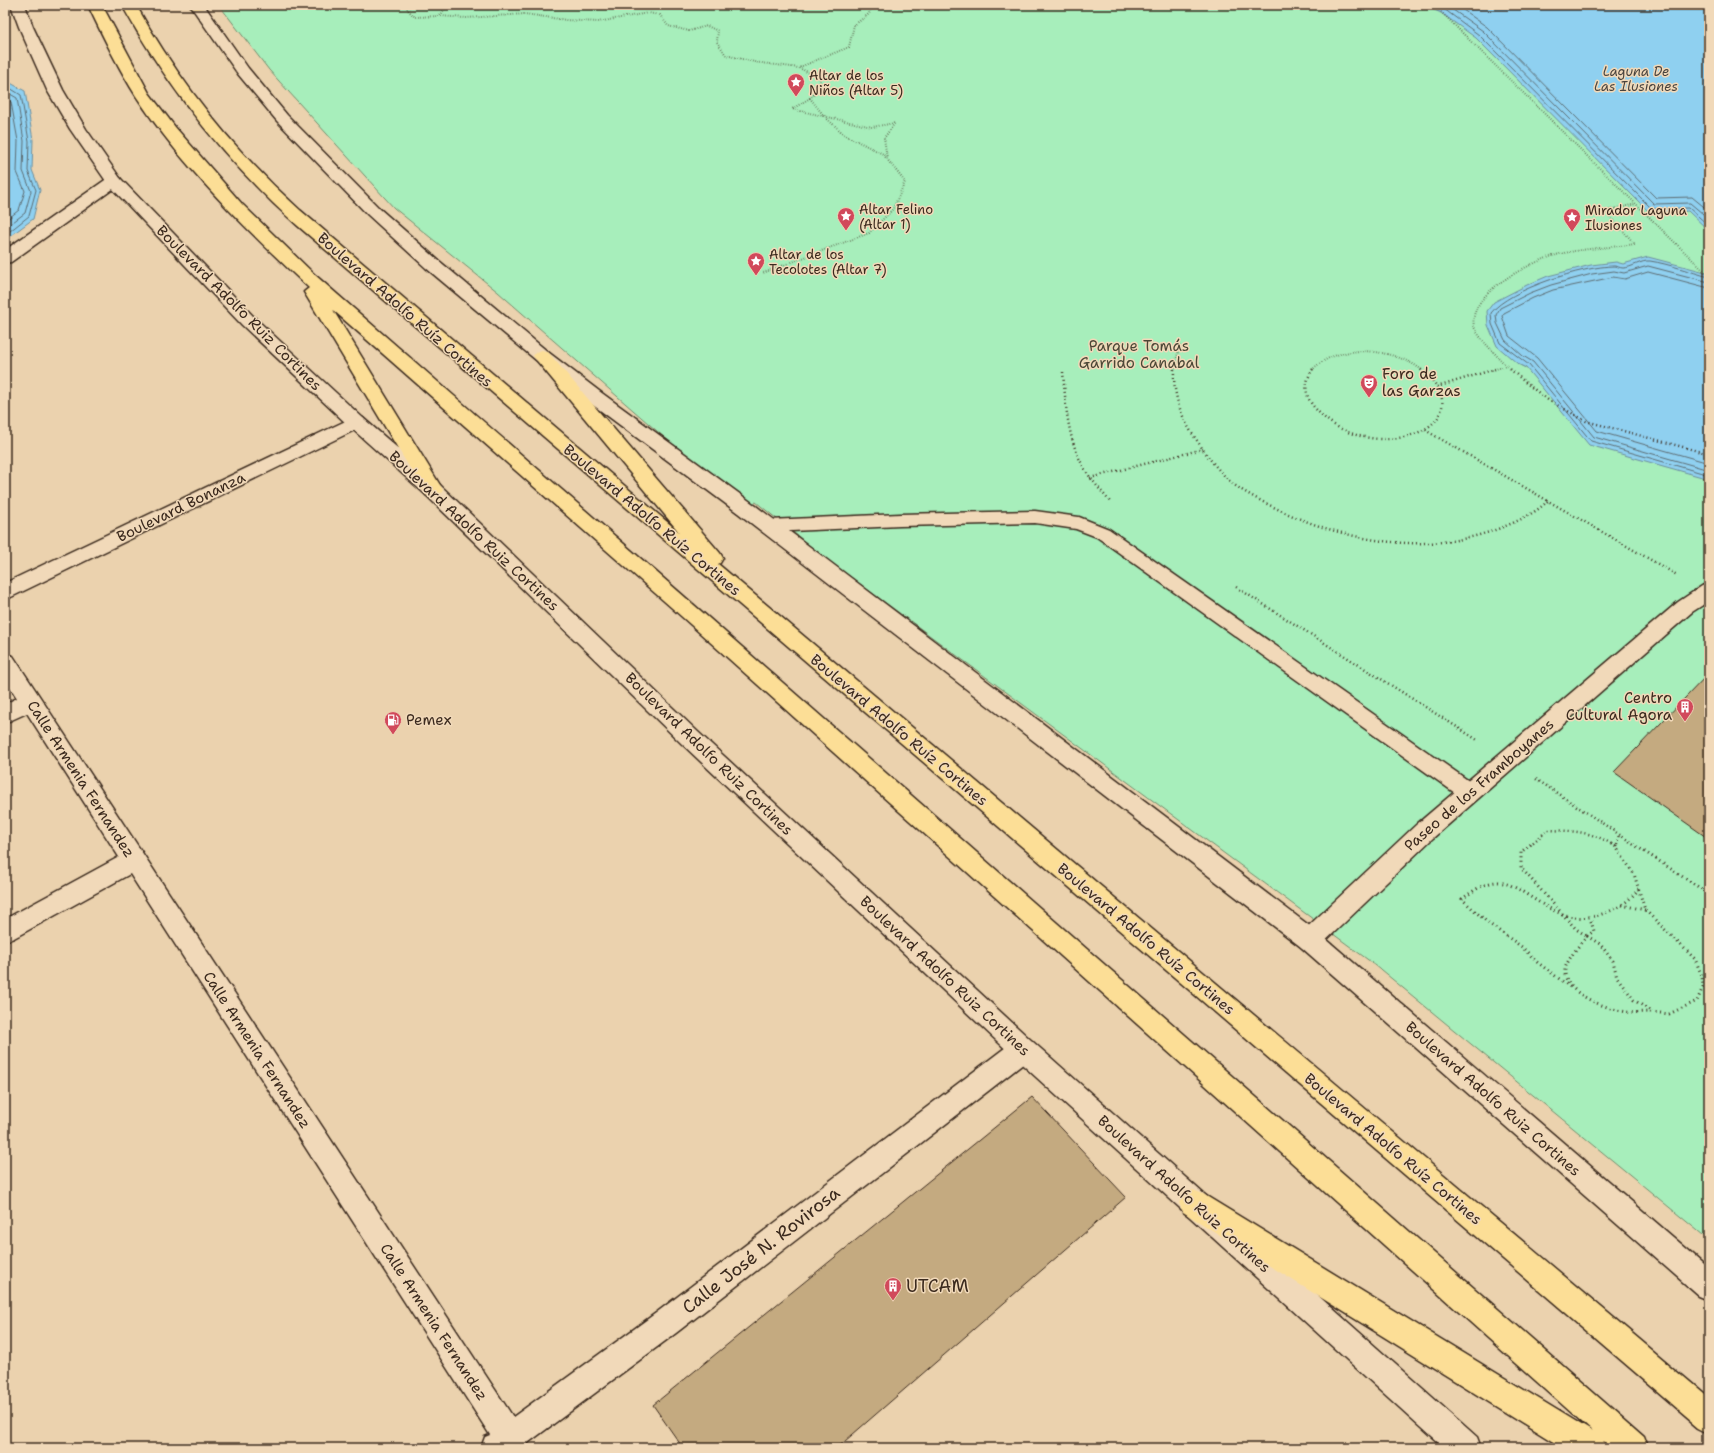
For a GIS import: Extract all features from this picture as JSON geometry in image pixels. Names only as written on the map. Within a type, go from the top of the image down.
[{"type":"highway","points":[[95,5],[109,35],[148,102],[191,157],[250,223],[334,302],[685,608],[1633,1448]]},
{"type":"highway","name":"Boulevard Adolfo Ruíz Cortines","points":[[129,5],[140,27],[175,80],[219,136],[285,205],[364,275],[755,608],[1709,1417]]},
{"type":"highway","points":[[300,270],[433,490]]},
{"type":"highway","points":[[542,356],[755,608]]},
{"type":"highway","points":[[1193,1203],[1591,1448]]},
{"type":"main road","name":"Boulevard Adolfo Ruiz Cortines","points":[[18,5],[26,27],[55,90],[78,129],[114,181],[248,321],[356,422],[433,490],[690,738],[1023,1049],[1466,1448]]},
{"type":"main road","name":"Boulevard Adolfo Ruiz Cortines","points":[[197,5],[243,71],[282,118],[374,212],[432,264],[542,356],[769,526],[1310,940],[1709,1286]]},
{"type":"main road","points":[[5,258],[114,181]]},
{"type":"main road","name":"Boulevard Bonanza","points":[[5,592],[356,422]]},
{"type":"main road","name":"Paseo de los Framboyanes","points":[[1310,940],[1425,831],[1469,792],[1685,607],[1708,591]]},
{"type":"main road","name":"Calle Armenia Fernandez","points":[[5,662],[134,860],[502,1443]]},
{"type":"main road","points":[[5,714],[30,702]]},
{"type":"main road","points":[[5,931],[134,860]]},
{"type":"main road","name":"Calle José N. Rovirosa","points":[[502,1443],[666,1323],[1023,1049]]},
{"type":"lane","points":[[769,526],[900,520],[1035,517],[1079,523],[1103,533],[1469,792]]},
{"type":"path","points":[[411,5],[407,9],[416,17],[440,16],[466,18],[525,14],[566,20],[598,22],[648,12],[660,15],[668,26],[689,31],[707,26],[718,31],[717,42],[726,55],[761,64],[799,68],[820,78],[820,89],[810,98],[792,109],[872,127],[895,123],[884,138],[887,158]]},
{"type":"path","points":[[440,16],[446,7],[444,5]]},
{"type":"path","points":[[799,68],[849,47],[854,25],[869,14],[872,5]]},
{"type":"path","points":[[1434,5],[1709,276]]},
{"type":"path","points":[[763,273],[869,233],[893,209],[905,182],[883,154],[845,135],[824,116],[810,98]]},
{"type":"path","points":[[1636,204],[1605,211],[1635,244],[1556,256],[1533,264],[1493,287],[1482,299],[1474,312],[1474,327],[1506,366],[1540,395],[1588,422],[1709,454]]},
{"type":"path","points":[[1180,344],[1175,356],[1173,387],[1183,421],[1225,476],[1240,489],[1304,521],[1338,532],[1367,538],[1399,542],[1441,544],[1463,541],[1485,535],[1516,522],[1541,508],[1548,500]]},
{"type":"path","points":[[1365,351],[1391,355],[1414,365],[1431,379],[1437,387],[1442,401],[1440,414],[1436,420],[1424,430],[1409,436],[1391,439],[1365,437],[1340,428],[1320,414],[1313,406],[1308,398],[1306,381],[1314,367],[1322,361],[1341,353],[1365,351]]},
{"type":"path","points":[[1437,387],[1506,366]]},
{"type":"path","points":[[1063,372],[1066,412],[1072,442],[1090,478],[1112,505]]},
{"type":"path","points":[[1424,430],[1708,591]]},
{"type":"path","points":[[1090,478],[1203,449]]},
{"type":"path","points":[[1234,586],[1507,759],[1709,894]]},
{"type":"path","points":[[1645,910],[1639,888],[1631,869],[1616,847],[1604,839],[1580,831],[1548,830],[1521,852],[1521,868],[1536,887],[1563,913],[1576,929],[1600,944],[1613,961],[1617,978],[1634,1000],[1652,1012]]},
{"type":"path","points":[[1616,847],[1619,834]]},
{"type":"path","points":[[1622,905],[1645,910],[1684,946],[1695,959],[1702,976],[1703,987],[1697,1001],[1682,1010],[1669,1014],[1628,1012],[1602,1006],[1572,989],[1537,962],[1522,947],[1488,923],[1462,899],[1485,884],[1503,883],[1521,890],[1537,901],[1577,919],[1590,918],[1622,905],[1634,896],[1639,888]]},
{"type":"path","points":[[1572,989],[1565,976],[1565,967],[1586,936],[1594,931],[1590,918]]},
{"type":"green space","name":"Parque Tomás Garrido Canabal","points":[[219,5],[1448,5],[1709,218],[1709,285],[1518,364],[1565,388],[1709,433],[1709,1240],[1375,965],[825,558],[756,502],[745,508],[498,292],[394,208],[269,70]]},
{"type":"water","name":"Laguna De Las Ilusiones","points":[[1423,5],[1709,5],[1709,231],[1688,211],[1651,214],[1476,38],[1441,13]]},
{"type":"water","points":[[5,80],[25,91],[33,140],[32,170],[40,190],[33,219],[5,240]]},
{"type":"water","points":[[1648,257],[1709,273],[1709,479],[1589,445],[1526,368],[1518,364],[1497,346],[1488,325],[1487,311],[1494,302],[1548,276],[1591,265],[1616,262],[1623,264]]},
{"type":"building","name":"Centro Cultural Agora","points":[[1709,673],[1709,839],[1614,772]]},
{"type":"building","name":"UTCAM","points":[[1032,1097],[1126,1197],[837,1448],[683,1448],[653,1405]]},
{"type":"place","name":"Altar de los Niños (Altar 5)","points":[[796,97]]},
{"type":"place","name":"Altar Felino (Altar 1)","points":[[846,231]]},
{"type":"place","name":"Mirador Laguna Ilusiones","points":[[1572,232]]},
{"type":"place","name":"Altar de los Tecolotes (Altar 7)","points":[[756,276]]},
{"type":"place","name":"Foro de las Garzas","points":[[1369,398]]},
{"type":"place","name":"Centro Cultural Agora","points":[[1685,722]]},
{"type":"place","name":"Pemex","points":[[393,735]]},
{"type":"place","name":"UTCAM","points":[[893,1301]]}]
